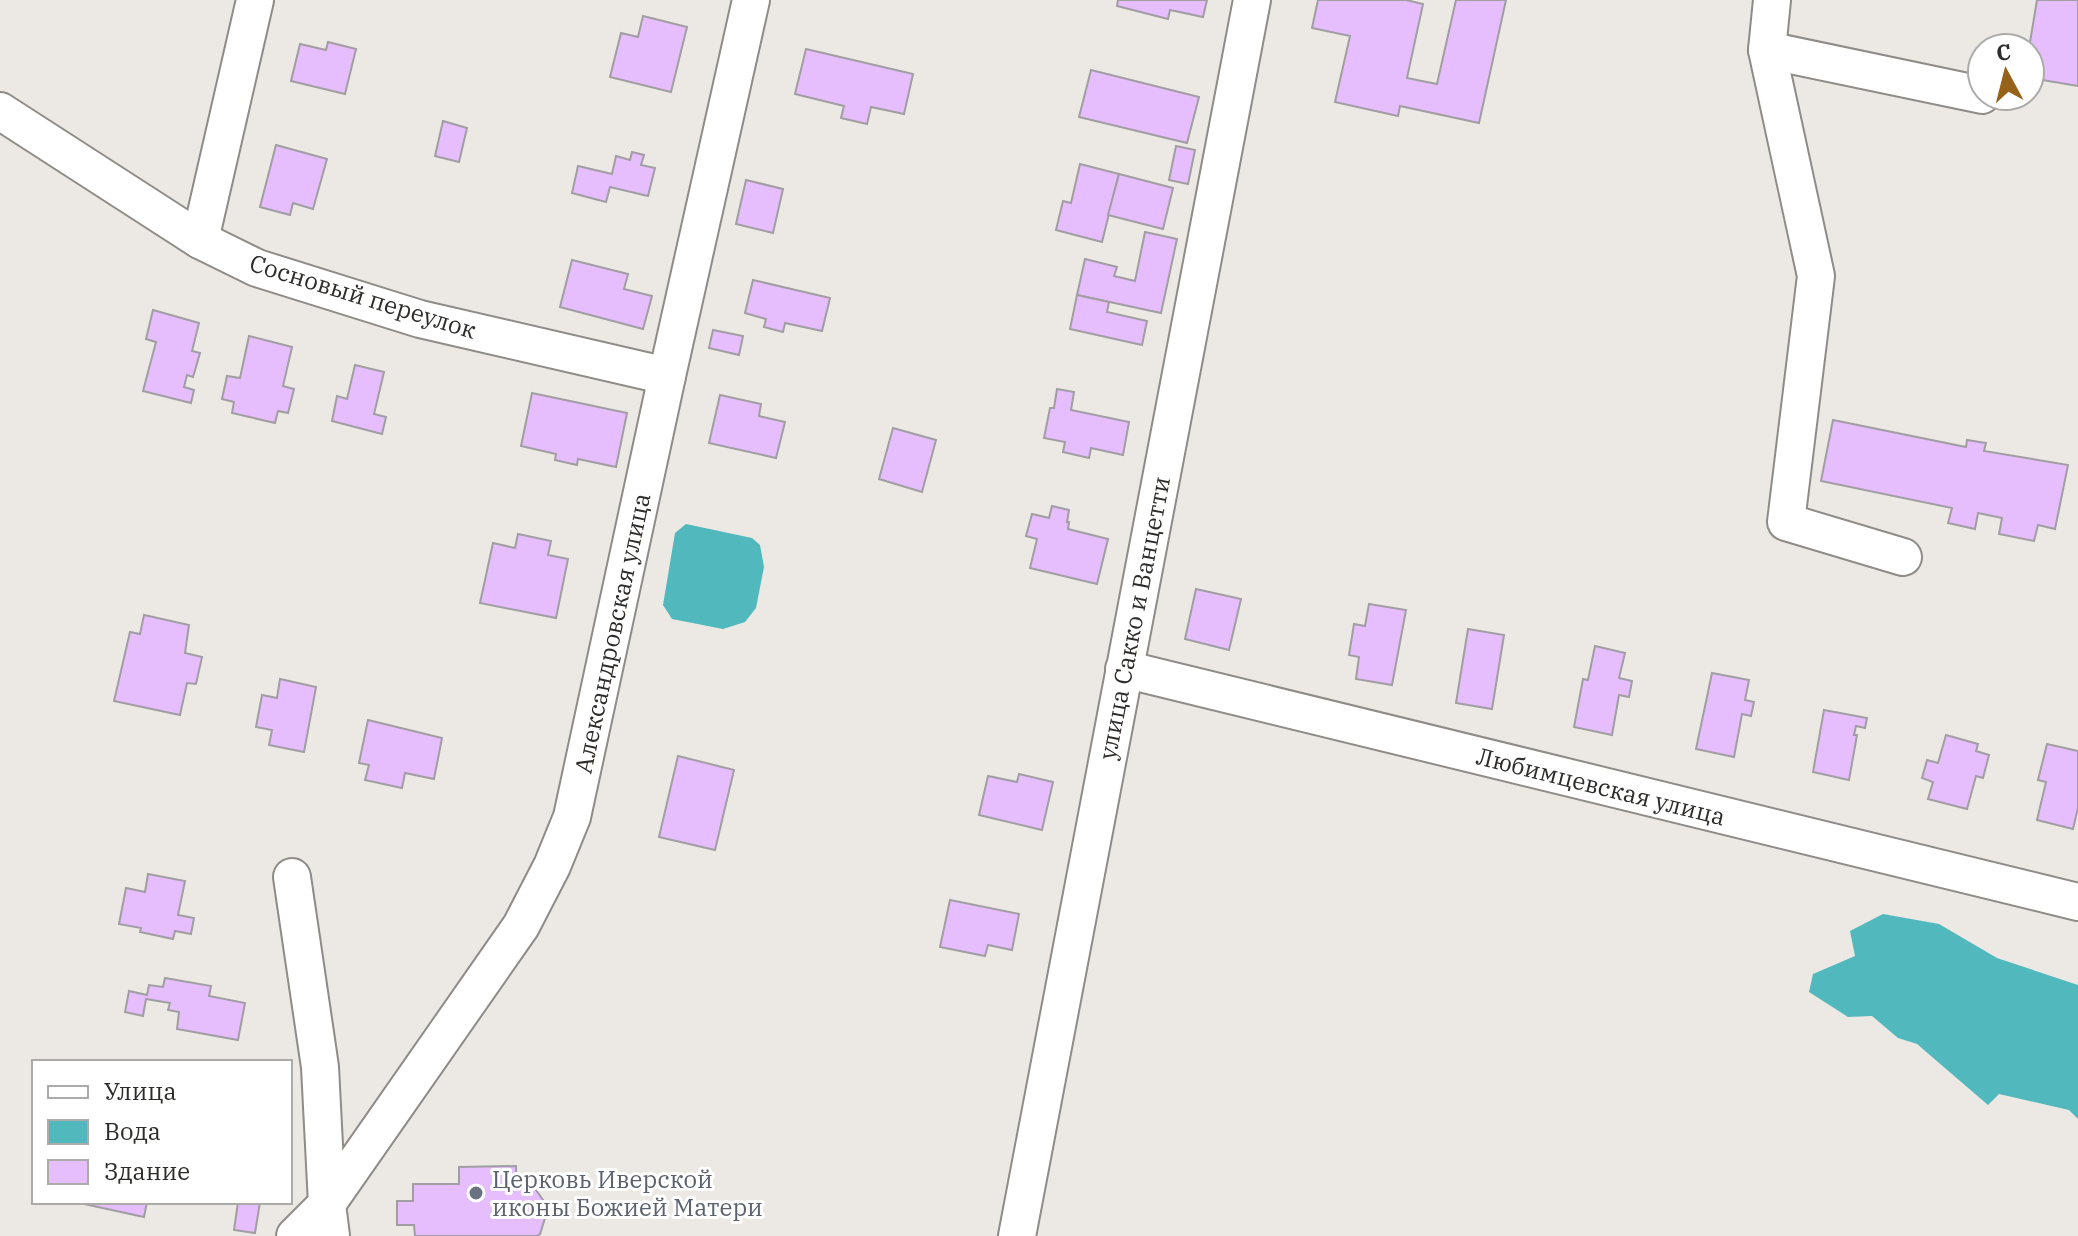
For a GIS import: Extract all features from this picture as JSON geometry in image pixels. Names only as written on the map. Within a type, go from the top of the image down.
[{"type":"street","points":[[200,240],[255,0]]},
{"type":"street","name":"Александровская улица","points":[[295,1236],[329,1220],[521,926],[552,866],[572,817],[751,0]]},
{"type":"street","name":"улица Сакко и Ванцетти","points":[[1017,1236],[1252,0]]},
{"type":"street","points":[[1772,0],[1767,50],[1816,276],[1786,522],[1903,557]]},
{"type":"street","points":[[1767,50],[1966,91]]},
{"type":"street","name":"Сосновый переулок","points":[[0,111],[200,240],[257,268],[420,319],[667,376]]},
{"type":"street","name":"Любимцевская улица","points":[[1124,669],[2078,902]]},
{"type":"street","points":[[292,877],[320,1067],[329,1220]]},
{"type":"water","points":[[686,524],[752,538],[760,545],[764,567],[756,608],[745,622],[723,629],[672,619],[663,605],[675,533]]},
{"type":"water","points":[[1883,914],[1939,924],[1997,958],[2078,985],[2078,1119],[2069,1110],[1999,1094],[1988,1105],[1917,1044],[1898,1038],[1872,1016],[1848,1017],[1809,992],[1813,974],[1855,956],[1850,931]]},
{"type":"building","points":[[1118,0],[1207,0],[1203,17],[1170,10],[1168,19],[1117,6]]},
{"type":"building","points":[[1318,0],[1406,0],[1423,4],[1407,78],[1437,84],[1456,0],[1506,0],[1479,123],[1400,106],[1398,116],[1335,102],[1350,36],[1312,28]]},
{"type":"building","points":[[2037,0],[2078,0],[2078,86],[2046,81],[2046,32],[2032,32]]},
{"type":"building","points":[[643,16],[687,27],[671,92],[610,77],[621,33],[638,37]]},
{"type":"building","points":[[328,42],[356,49],[345,94],[291,81],[300,44],[326,50]]},
{"type":"building","points":[[806,49],[913,74],[904,114],[871,107],[867,124],[841,118],[844,106],[795,94]]},
{"type":"building","points":[[1091,70],[1199,97],[1187,143],[1079,117]]},
{"type":"building","points":[[443,121],[467,128],[459,162],[435,156]]},
{"type":"building","points":[[276,145],[327,159],[313,209],[293,203],[290,215],[260,207]]},
{"type":"building","points":[[1176,146],[1195,150],[1188,184],[1169,180]]},
{"type":"building","points":[[632,152],[644,155],[641,165],[655,168],[648,196],[610,187],[606,202],[572,193],[578,166],[612,174],[616,156],[630,160]]},
{"type":"building","points":[[1080,164],[1119,174],[1102,242],[1056,230],[1063,201],[1071,203]]},
{"type":"building","points":[[1119,174],[1173,188],[1163,229],[1108,215]]},
{"type":"building","points":[[746,180],[783,189],[773,233],[736,224]]},
{"type":"building","points":[[1145,232],[1177,239],[1161,313],[1077,295],[1085,259],[1117,267],[1114,276],[1135,281]]},
{"type":"building","points":[[572,260],[628,274],[624,289],[652,296],[643,329],[560,307]]},
{"type":"building","points":[[753,280],[830,298],[822,331],[785,323],[783,332],[764,327],[766,319],[745,313]]},
{"type":"building","points":[[1077,295],[1109,302],[1107,312],[1147,321],[1142,345],[1070,329]]},
{"type":"building","points":[[153,310],[199,323],[192,351],[200,353],[193,377],[187,375],[184,387],[194,390],[191,403],[143,391],[156,342],[146,339]]},
{"type":"building","points":[[713,330],[743,336],[739,355],[709,348]]},
{"type":"building","points":[[249,336],[292,347],[283,386],[294,389],[288,413],[278,411],[275,423],[232,413],[234,402],[222,399],[227,376],[240,378]]},
{"type":"building","points":[[355,365],[384,372],[374,414],[386,417],[382,434],[332,421],[337,396],[347,399]]},
{"type":"building","points":[[1057,389],[1074,392],[1071,410],[1129,422],[1123,455],[1091,448],[1089,458],[1063,452],[1065,442],[1044,438]]},
{"type":"building","points":[[532,393],[627,413],[616,467],[578,459],[577,465],[555,460],[556,454],[521,446]]},
{"type":"building","points":[[720,395],[761,404],[759,416],[785,422],[776,458],[709,443]]},
{"type":"building","points":[[1833,420],[1966,447],[1967,440],[1986,443],[1984,451],[2068,465],[2055,529],[2038,525],[2034,541],[1999,534],[2002,518],[1978,513],[1975,529],[1948,523],[1952,508],[1821,481]]},
{"type":"building","points":[[893,428],[936,440],[922,492],[879,479]]},
{"type":"building","points":[[1052,506],[1069,510],[1068,529],[1108,539],[1097,584],[1030,568],[1037,539],[1026,536],[1032,514],[1049,518]]},
{"type":"building","points":[[518,534],[551,541],[548,555],[568,559],[556,618],[480,603],[493,543],[515,548]]},
{"type":"building","points":[[1196,589],[1241,599],[1229,650],[1185,639]]},
{"type":"building","points":[[1369,604],[1406,610],[1392,685],[1356,679],[1359,657],[1349,655],[1354,624],[1365,626]]},
{"type":"building","points":[[144,615],[189,625],[185,653],[202,657],[196,684],[187,683],[180,715],[114,701],[130,632],[140,634]]},
{"type":"building","points":[[1468,629],[1504,635],[1492,709],[1456,703]]},
{"type":"building","points":[[1595,646],[1625,653],[1619,678],[1632,681],[1629,697],[1619,695],[1612,735],[1574,727],[1583,679],[1588,680]]},
{"type":"building","points":[[1712,673],[1749,680],[1745,700],[1754,702],[1751,716],[1742,714],[1734,757],[1696,749]]},
{"type":"building","points":[[280,679],[316,687],[304,752],[269,745],[272,730],[256,727],[262,695],[277,698]]},
{"type":"building","points":[[1824,710],[1867,718],[1865,728],[1856,726],[1849,780],[1813,772]]},
{"type":"building","points":[[368,720],[442,738],[434,779],[405,773],[402,788],[365,780],[369,765],[359,763]]},
{"type":"building","points":[[1946,735],[1978,744],[1976,751],[1989,755],[1983,778],[1976,776],[1967,809],[1928,799],[1933,782],[1922,778],[1927,760],[1938,763]]},
{"type":"building","points":[[2047,744],[2078,751],[2078,808],[2073,829],[2037,820],[2046,782],[2038,780]]},
{"type":"building","points":[[678,756],[734,770],[715,850],[659,837]]},
{"type":"building","points":[[1019,774],[1053,782],[1042,830],[979,815],[988,776],[1017,782]]},
{"type":"building","points":[[148,874],[185,881],[178,915],[194,918],[191,934],[175,931],[173,939],[119,924],[126,888],[145,892]]},
{"type":"building","points":[[950,900],[1019,914],[1012,950],[988,945],[985,956],[940,947]]},
{"type":"building","points":[[165,978],[211,986],[209,996],[245,1003],[238,1040],[177,1029],[179,1012],[168,1010],[170,1003],[146,999],[143,1016],[125,1012],[129,991],[147,995],[149,985],[163,987]]},
{"type":"building","name":"Церковь Иверской иконы Божией Матери","points":[[516,1166],[516,1184],[533,1186],[546,1204],[546,1215],[537,1236],[415,1236],[414,1225],[397,1225],[397,1201],[413,1201],[413,1184],[459,1184],[459,1167]]},
{"type":"building","points":[[84,1204],[147,1204],[144,1217]]},
{"type":"building","points":[[238,1204],[260,1204],[255,1233],[234,1230]]},
{"type":"place","name":"Церковь Иверской иконы Божией Матери","points":[[476,1193]]}]
